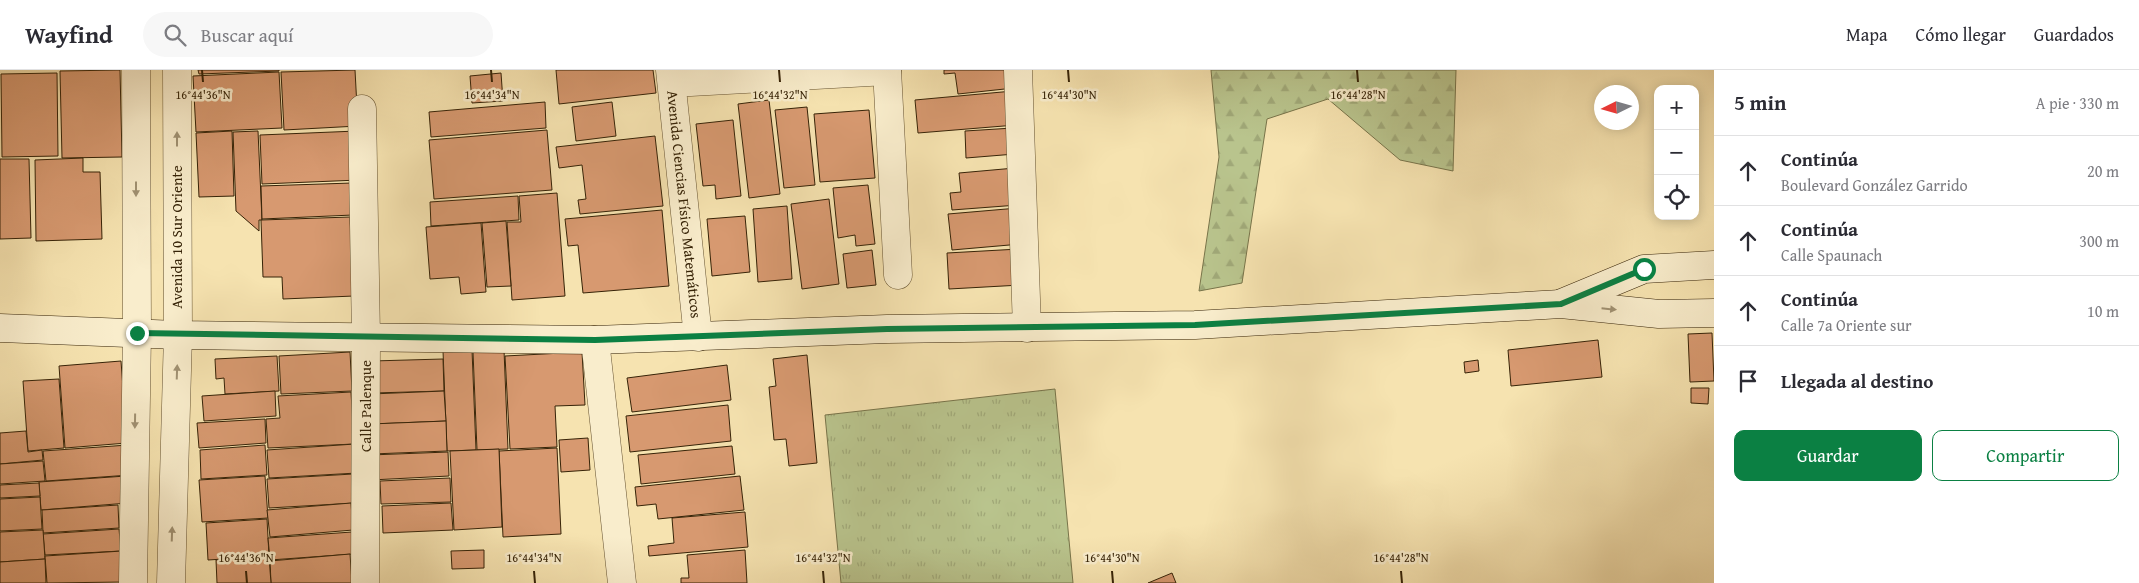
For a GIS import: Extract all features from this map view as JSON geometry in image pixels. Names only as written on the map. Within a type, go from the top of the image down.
[{"type":"street","points":[[132,583],[137,333],[136,70]]},
{"type":"street","name":"Avenida 10 Sur Oriente","points":[[171,583],[178,335],[177,70]]},
{"type":"street","points":[[1018,70],[1027,328]]},
{"type":"street","points":[[671,77],[887,71],[898,275]]},
{"type":"street","name":"Avenida Ciencias Físico Matemáticos","points":[[671,77],[698,337]]},
{"type":"street","name":"Calle Palenque","points":[[362,109],[366,337],[365,583]]},
{"type":"street","points":[[1561,304],[1644,269],[1714,265]]},
{"type":"street","points":[[0,328],[178,335],[595,340],[887,329],[1195,325],[1561,304],[1660,314],[1714,312]]},
{"type":"street","points":[[595,340],[622,583]]},
{"type":"green space","points":[[1211,70],[1456,70],[1453,171],[1400,160],[1328,99],[1267,119],[1242,283],[1199,291],[1219,157]]},
{"type":"green space","points":[[1055,389],[1073,583],[841,583],[825,415]]},
{"type":"building","points":[[120,70],[122,157],[62,158],[60,71]]},
{"type":"building","points":[[198,70],[279,70],[279,71],[199,74]]},
{"type":"building","points":[[355,70],[358,126],[284,130],[281,72]]},
{"type":"building","points":[[556,70],[653,70],[656,93],[559,104]]},
{"type":"building","points":[[944,70],[1012,70],[1014,88],[958,94],[955,73],[944,74]]},
{"type":"building","points":[[279,72],[282,128],[196,132],[193,76]]},
{"type":"building","points":[[57,73],[58,156],[2,157],[1,74]]},
{"type":"building","points":[[501,73],[503,101],[472,103],[470,76]]},
{"type":"building","points":[[1013,91],[1016,125],[918,133],[915,100]]},
{"type":"building","points":[[769,100],[780,194],[749,198],[738,104]]},
{"type":"building","points":[[545,102],[546,128],[431,137],[429,112]]},
{"type":"building","points":[[612,102],[616,136],[576,141],[572,107]]},
{"type":"building","points":[[807,107],[815,185],[784,188],[775,110]]},
{"type":"building","points":[[869,110],[875,178],[820,182],[814,114]]},
{"type":"building","points":[[733,120],[741,196],[716,199],[715,185],[703,186],[696,124]]},
{"type":"building","points":[[1013,128],[1015,154],[966,158],[965,131]]},
{"type":"building","points":[[547,130],[552,190],[434,199],[429,140]]},
{"type":"building","points":[[232,131],[234,196],[199,197],[196,133]]},
{"type":"building","points":[[258,131],[262,220],[259,220],[259,231],[236,211],[233,132]]},
{"type":"building","points":[[357,131],[359,180],[262,184],[260,135]]},
{"type":"building","points":[[655,136],[663,206],[580,214],[578,200],[586,199],[582,165],[559,168],[556,147]]},
{"type":"building","points":[[83,158],[83,172],[100,172],[102,239],[36,241],[35,160]]},
{"type":"building","points":[[0,159],[29,159],[31,238],[0,239]]},
{"type":"building","points":[[1015,168],[1018,205],[952,210],[950,193],[961,192],[959,173]]},
{"type":"building","points":[[352,183],[353,215],[262,219],[261,186]]},
{"type":"building","points":[[868,185],[875,244],[856,246],[855,235],[838,238],[833,188]]},
{"type":"building","points":[[557,193],[565,296],[512,300],[507,222],[521,222],[519,196]]},
{"type":"building","points":[[518,196],[519,220],[431,226],[430,202]]},
{"type":"building","points":[[829,199],[839,284],[802,289],[791,204]]},
{"type":"building","points":[[787,206],[792,279],[758,282],[753,209]]},
{"type":"building","points":[[1018,208],[1021,244],[952,250],[948,214]]},
{"type":"building","points":[[662,210],[669,286],[583,293],[578,245],[568,246],[565,219]]},
{"type":"building","points":[[745,216],[750,272],[712,276],[707,219]]},
{"type":"building","points":[[350,217],[354,296],[283,299],[282,277],[263,277],[261,220]]},
{"type":"building","points":[[506,221],[511,286],[487,287],[482,223]]},
{"type":"building","points":[[481,223],[486,292],[461,294],[459,277],[430,279],[426,227]]},
{"type":"building","points":[[1019,249],[1021,285],[949,289],[947,253]]},
{"type":"building","points":[[872,250],[876,285],[847,288],[843,254]]},
{"type":"building","points":[[1712,333],[1714,381],[1690,382],[1688,334]]},
{"type":"building","points":[[1598,340],[1602,377],[1511,386],[1508,350]]},
{"type":"building","points":[[472,350],[476,450],[447,451],[443,351]]},
{"type":"building","points":[[504,350],[508,449],[477,450],[473,352]]},
{"type":"building","points":[[350,352],[352,391],[281,394],[279,356]]},
{"type":"building","points":[[582,352],[585,405],[555,406],[557,447],[510,449],[505,356]]},
{"type":"building","points":[[807,355],[817,463],[789,466],[786,439],[774,440],[769,387],[776,386],[773,359]]},
{"type":"building","points":[[277,356],[279,391],[225,394],[224,378],[216,379],[215,359]]},
{"type":"building","points":[[443,359],[444,391],[373,393],[372,361]]},
{"type":"building","points":[[1478,360],[1479,371],[1465,373],[1464,362]]},
{"type":"building","points":[[121,361],[127,443],[65,448],[59,366]]},
{"type":"building","points":[[727,365],[731,400],[632,412],[627,378]]},
{"type":"building","points":[[59,379],[64,448],[28,451],[23,381]]},
{"type":"building","points":[[1691,388],[1709,388],[1708,404],[1691,403]]},
{"type":"building","points":[[275,391],[276,416],[204,421],[202,396]]},
{"type":"building","points":[[444,391],[446,421],[372,424],[371,394]]},
{"type":"building","points":[[351,392],[354,444],[268,448],[266,419],[280,418],[278,396]]},
{"type":"building","points":[[728,405],[731,441],[630,452],[626,416]]},
{"type":"building","points":[[265,419],[266,443],[199,448],[197,423]]},
{"type":"building","points":[[446,421],[447,451],[372,454],[370,424]]},
{"type":"building","points":[[26,431],[28,452],[42,450],[43,460],[0,464],[0,433]]},
{"type":"building","points":[[588,438],[590,470],[561,472],[559,440]]},
{"type":"building","points":[[355,444],[357,473],[269,478],[267,450]]},
{"type":"building","points":[[128,445],[130,475],[46,481],[43,451]]},
{"type":"building","points":[[265,445],[267,475],[201,479],[200,450]]},
{"type":"building","points":[[732,446],[735,474],[641,484],[638,455]]},
{"type":"building","points":[[557,448],[561,534],[503,537],[499,451]]},
{"type":"building","points":[[499,449],[502,527],[454,530],[450,451]]},
{"type":"building","points":[[448,452],[449,476],[371,480],[370,455]]},
{"type":"building","points":[[43,461],[45,481],[0,484],[0,464]]},
{"type":"building","points":[[353,474],[355,503],[269,508],[267,479]]},
{"type":"building","points":[[126,476],[128,503],[41,510],[39,482]]},
{"type":"building","points":[[265,476],[268,518],[202,522],[199,480]]},
{"type":"building","points":[[740,476],[744,510],[658,519],[656,504],[637,506],[635,487]]},
{"type":"building","points":[[450,478],[451,502],[381,504],[380,481]]},
{"type":"building","points":[[39,483],[40,496],[0,498],[0,485]]},
{"type":"building","points":[[40,497],[42,529],[0,531],[0,499]]},
{"type":"building","points":[[351,503],[353,530],[270,537],[267,510]]},
{"type":"building","points":[[451,503],[453,530],[383,533],[382,506]]},
{"type":"building","points":[[118,505],[119,528],[43,533],[42,510]]},
{"type":"building","points":[[745,512],[748,547],[649,556],[648,546],[674,543],[672,518]]},
{"type":"building","points":[[267,519],[269,556],[208,560],[206,523]]},
{"type":"building","points":[[119,529],[121,551],[45,555],[43,534]]},
{"type":"building","points":[[43,530],[45,559],[0,562],[0,532]]},
{"type":"building","points":[[352,532],[353,554],[270,560],[268,538]]},
{"type":"building","points":[[484,550],[484,568],[452,569],[451,551]]},
{"type":"building","points":[[745,550],[747,583],[681,583],[681,578],[689,578],[687,555]]},
{"type":"building","points":[[122,551],[123,582],[47,583],[45,556]]},
{"type":"building","points":[[350,554],[352,583],[271,583],[270,561]]},
{"type":"building","points":[[269,557],[271,583],[217,583],[216,560]]},
{"type":"building","points":[[45,559],[46,583],[0,583],[0,562]]},
{"type":"building","points":[[1172,573],[1176,583],[1148,583]]},
{"type":"route","points":[[137,333],[595,340],[887,329],[1195,325],[1561,304],[1644,269]]}]
